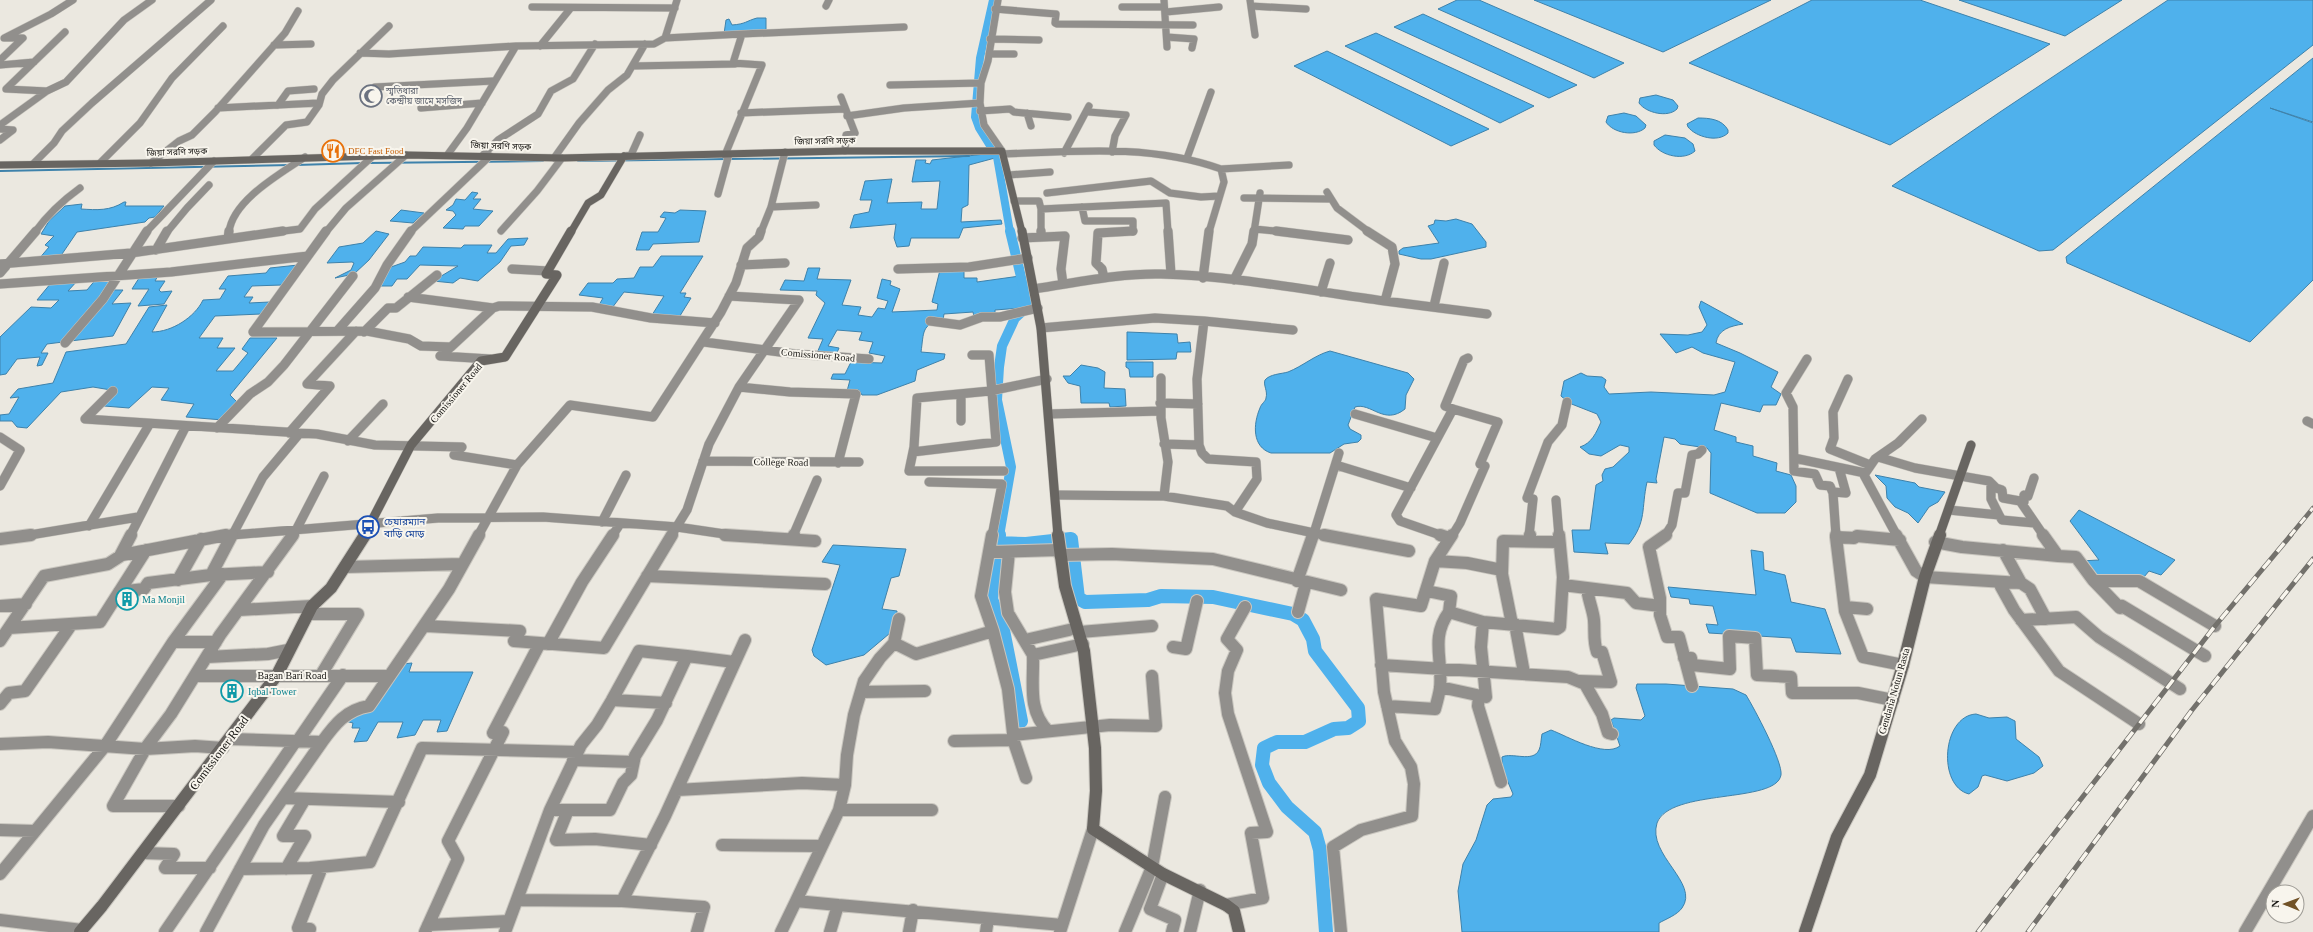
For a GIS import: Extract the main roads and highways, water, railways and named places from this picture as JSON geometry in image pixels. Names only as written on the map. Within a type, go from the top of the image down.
[{"type":"main road","name":"জিয়া সরণি সড়ক","points":[[0,164],[151,163],[305,157],[448,154],[558,158],[727,155],[846,150],[974,150],[1001,152],[1009,175],[1025,258],[1034,289],[1035,308],[1042,328],[1057,528],[1065,586],[1077,635],[1092,727],[1096,791],[1093,829],[1158,870],[1200,890],[1226,905],[1234,911],[1239,932]]},
{"type":"main road","name":"Comissioner Road","points":[[81,931],[179,806],[277,675],[287,658],[288,650],[310,610],[331,588],[345,566],[370,523],[411,445],[481,361],[505,357],[557,275],[546,274],[588,204],[601,195],[626,156]]},
{"type":"main road","name":"Gendaria Notun Rasta","points":[[1805,932],[1837,837],[1870,775],[1903,665],[1935,542],[1949,510],[1970,446]]},
{"type":"water","points":[[1457,0],[1479,0],[1624,63],[1594,78],[1438,9]]},
{"type":"water","points":[[1534,0],[1771,0],[1663,52]]},
{"type":"water","points":[[1812,0],[1920,0],[2050,44],[1890,145],[1689,63]]},
{"type":"water","points":[[1959,0],[2122,0],[2065,36]]},
{"type":"water","points":[[2168,0],[2313,0],[2313,45],[2053,250],[2039,251],[1892,186],[2000,112]]},
{"type":"water","points":[[1423,14],[1577,85],[1549,98],[1394,27]]},
{"type":"water","points":[[757,18],[766,18],[766,30],[724,34],[726,20],[729,19],[732,25],[737,25]]},
{"type":"water","points":[[1376,33],[1534,106],[1500,123],[1345,46]]},
{"type":"water","points":[[1327,51],[1489,129],[1451,146],[1294,66]]},
{"type":"water","points":[[2313,58],[2313,122],[2270,108],[2313,123],[2313,280],[2250,342],[2067,263],[2066,257]]},
{"type":"water","points":[[1656,95],[1673,100],[1678,106],[1677,109],[1673,112],[1663,114],[1652,112],[1639,103],[1640,98]]},
{"type":"water","points":[[1624,113],[1636,116],[1646,125],[1645,128],[1641,131],[1630,133],[1614,129],[1606,122],[1608,116]]},
{"type":"water","points":[[1698,118],[1719,121],[1728,130],[1728,133],[1719,138],[1707,138],[1696,134],[1688,127],[1687,124]]},
{"type":"water","points":[[1665,135],[1685,138],[1693,144],[1695,151],[1685,156],[1673,156],[1662,152],[1654,145],[1654,141]]},
{"type":"water","points":[[994,153],[995,158],[969,165],[968,205],[962,208],[961,222],[1001,220],[1002,224],[963,228],[959,238],[911,238],[909,246],[897,247],[894,238],[896,224],[850,228],[854,215],[869,212],[872,200],[860,200],[865,181],[892,179],[887,203],[922,202],[921,209],[937,209],[940,181],[912,182],[916,160],[926,160],[925,163],[930,164],[932,160]]},
{"type":"water","points":[[472,192],[478,193],[473,199],[481,199],[473,209],[493,211],[479,226],[465,226],[463,229],[443,228],[456,215],[453,211],[446,210],[453,205],[456,199],[465,200]]},
{"type":"water","points":[[126,202],[125,206],[164,206],[155,217],[149,218],[145,222],[77,232],[60,257],[38,260],[49,247],[45,245],[54,236],[41,234],[49,221],[65,206],[82,204],[81,209],[92,210],[114,207]]},
{"type":"water","points":[[401,210],[424,213],[413,223],[390,221]]},
{"type":"water","points":[[680,210],[706,211],[699,242],[653,244],[649,250],[636,250],[642,232],[658,232],[666,218],[660,217],[664,212],[675,213]]},
{"type":"water","points":[[1456,219],[1472,224],[1486,242],[1486,247],[1431,259],[1421,259],[1399,254],[1399,251],[1403,248],[1439,243],[1428,226],[1434,224],[1435,220],[1446,221]]},
{"type":"water","points":[[376,231],[389,234],[369,260],[354,274],[335,278],[351,270],[354,263],[327,263],[339,247],[363,243]]},
{"type":"water","points":[[528,238],[524,245],[511,246],[500,262],[478,281],[460,278],[453,283],[433,281],[458,266],[420,265],[407,279],[397,279],[392,286],[379,286],[391,267],[405,262],[410,256],[416,256],[423,247],[461,248],[464,245],[492,245],[487,253],[496,253],[508,239]]},
{"type":"water","points":[[661,256],[703,256],[680,293],[686,293],[684,297],[691,298],[678,319],[652,315],[664,296],[624,292],[612,308],[599,305],[603,298],[579,295],[588,283],[613,283],[617,279],[634,278],[640,267],[653,267]]},
{"type":"water","points":[[298,265],[282,285],[252,286],[244,297],[253,297],[249,303],[270,302],[261,314],[215,316],[199,338],[223,338],[217,348],[235,348],[216,371],[233,371],[248,353],[242,349],[250,338],[277,338],[230,395],[238,403],[223,420],[186,417],[194,404],[161,400],[169,388],[152,387],[129,408],[104,406],[117,391],[93,387],[61,392],[27,428],[17,427],[12,421],[0,421],[0,415],[9,414],[19,397],[10,398],[18,389],[53,383],[66,352],[126,344],[149,307],[167,305],[152,332],[160,331],[175,326],[189,318],[203,300],[220,299],[226,289],[219,289],[228,276],[266,273],[270,268]]},
{"type":"water","points":[[808,268],[820,268],[817,279],[851,280],[842,305],[861,307],[858,315],[872,317],[878,308],[885,309],[888,301],[877,298],[882,279],[891,281],[890,285],[900,289],[892,312],[937,310],[938,304],[932,302],[940,270],[964,270],[964,278],[977,278],[977,282],[1020,276],[1026,301],[1021,308],[995,310],[995,314],[974,317],[973,312],[944,314],[943,320],[931,324],[925,330],[923,334],[921,352],[945,354],[944,359],[917,370],[915,381],[877,395],[862,395],[859,390],[847,391],[850,380],[831,379],[833,374],[845,374],[851,362],[882,363],[885,356],[869,353],[873,342],[859,340],[862,332],[837,330],[828,346],[839,348],[836,355],[817,353],[823,339],[808,338],[825,303],[816,295],[817,291],[780,290],[785,280],[804,281]]},
{"type":"water","points":[[159,274],[155,281],[165,281],[159,290],[161,292],[172,291],[164,304],[138,306],[149,289],[132,289],[141,275]]},
{"type":"water","points":[[114,276],[102,296],[63,342],[47,344],[41,353],[48,353],[42,365],[37,366],[40,357],[17,359],[6,374],[0,375],[0,337],[31,307],[51,308],[59,300],[37,300],[51,283],[78,280],[68,291],[87,290],[97,278]]},
{"type":"water","points":[[110,290],[123,290],[112,304],[131,303],[113,336],[70,341]]},
{"type":"water","points":[[1701,301],[1743,324],[1730,327],[1722,331],[1717,338],[1716,343],[1778,372],[1771,387],[1781,394],[1776,405],[1763,405],[1760,412],[1721,403],[1714,430],[1736,437],[1736,442],[1753,446],[1753,456],[1777,463],[1776,471],[1791,475],[1796,486],[1796,502],[1785,513],[1757,513],[1710,493],[1711,453],[1707,448],[1680,444],[1675,439],[1664,437],[1656,479],[1657,483],[1647,482],[1639,528],[1629,544],[1605,543],[1608,554],[1574,552],[1572,530],[1590,530],[1596,485],[1603,481],[1602,475],[1605,469],[1613,467],[1629,452],[1629,447],[1620,445],[1601,456],[1589,454],[1580,447],[1591,440],[1601,422],[1597,414],[1569,403],[1561,396],[1564,381],[1581,373],[1587,376],[1602,377],[1606,380],[1604,387],[1609,394],[1651,392],[1714,395],[1725,392],[1735,362],[1703,353],[1692,347],[1676,353],[1660,334],[1688,335],[1702,332],[1707,325],[1699,307]]},
{"type":"water","points":[[1127,332],[1177,334],[1178,343],[1190,342],[1191,352],[1177,352],[1176,359],[1127,360]]},
{"type":"water","points":[[1330,351],[1408,373],[1414,379],[1406,395],[1405,409],[1397,414],[1384,415],[1361,406],[1355,407],[1348,425],[1350,429],[1361,435],[1361,439],[1358,442],[1344,444],[1330,453],[1271,453],[1265,450],[1260,446],[1257,440],[1255,428],[1258,414],[1266,399],[1265,380],[1273,375],[1288,372],[1319,355]]},
{"type":"water","points":[[1126,362],[1153,362],[1153,377],[1130,377],[1129,369],[1126,367]]},
{"type":"water","points":[[1081,365],[1098,368],[1105,372],[1104,388],[1125,389],[1126,406],[1110,407],[1109,403],[1081,403],[1080,386],[1068,383],[1063,376],[1070,376]]},
{"type":"water","points":[[1875,475],[1915,483],[1919,487],[1945,492],[1938,502],[1929,507],[1918,523],[1908,513],[1895,507],[1887,498],[1886,486]]},
{"type":"water","points":[[2079,510],[2175,560],[2161,575],[2149,571],[2144,577],[2093,579],[2080,561],[2099,560],[2070,521]]},
{"type":"water","points":[[833,545],[906,549],[899,576],[891,578],[882,609],[897,611],[896,628],[864,655],[826,665],[814,656],[812,650],[840,565],[822,562]]},
{"type":"water","points":[[1751,550],[1763,552],[1764,570],[1785,575],[1791,602],[1825,609],[1841,654],[1796,652],[1791,638],[1709,633],[1706,624],[1718,625],[1713,606],[1690,604],[1689,599],[1671,597],[1668,587],[1756,595]]},
{"type":"water","points":[[412,663],[409,672],[473,672],[447,731],[437,732],[441,720],[423,720],[415,735],[397,738],[403,722],[378,722],[367,741],[354,742],[360,728],[352,728],[353,723],[345,721],[402,664]]},
{"type":"water","points":[[1637,684],[1666,684],[1733,689],[1746,695],[1778,759],[1781,775],[1775,784],[1761,790],[1701,800],[1681,805],[1666,812],[1657,823],[1656,835],[1659,846],[1679,879],[1684,889],[1686,898],[1680,910],[1659,923],[1659,932],[1462,932],[1458,891],[1463,864],[1476,840],[1487,805],[1493,799],[1511,797],[1513,794],[1502,768],[1502,757],[1527,757],[1536,754],[1540,748],[1542,734],[1551,730],[1595,748],[1613,749],[1620,746],[1611,720],[1614,718],[1641,720],[1645,716],[1636,688]]},
{"type":"water","points":[[1976,714],[1989,718],[2007,717],[2015,721],[2016,739],[2039,757],[2043,766],[2034,773],[2007,781],[1985,775],[1982,776],[1978,787],[1969,794],[1959,788],[1952,778],[1948,766],[1950,738],[1956,726],[1965,718]]},
{"type":"waterway","points":[[993,0],[980,58],[975,117],[979,128],[997,157],[1010,232]]},
{"type":"waterway","points":[[578,161],[969,156]]},
{"type":"waterway","points":[[368,163],[543,161]]},
{"type":"waterway","points":[[296,165],[363,163]]},
{"type":"waterway","points":[[0,171],[291,165]]},
{"type":"waterway","points":[[999,536],[1011,467],[997,400],[999,367],[1002,346],[1015,318],[1028,306],[1010,231]]},
{"type":"waterway","points":[[997,545],[999,535]]},
{"type":"waterway","points":[[998,543],[1026,544],[1071,539],[1078,598],[1085,602],[1148,600],[1161,596],[1213,597],[1293,614],[1303,620],[1313,639],[1315,651],[1358,708],[1359,721],[1348,728],[1334,729],[1305,742],[1277,742],[1264,748],[1262,765],[1269,783],[1287,807],[1315,832],[1320,850],[1326,932]]},
{"type":"waterway","points":[[995,559],[991,599],[1003,630],[1021,721]]},
{"type":"railway","points":[[2290,536],[2313,508]]},
{"type":"railway","points":[[1978,932],[2215,626],[2291,535]]},
{"type":"railway","points":[[2028,932],[2192,710],[2313,559]]},
{"type":"place","name":"স্মৃতিধারা কেন্দ্রীয় জামে মসজিদ","points":[[371,96]]},
{"type":"place","name":"DFC Fast Food","points":[[333,151]]},
{"type":"place","name":"চেয়ারম্যান বাড়ি মোড়","points":[[368,527]]},
{"type":"place","name":"Ma Monjil","points":[[127,599]]},
{"type":"place","name":"Iqbal Tower","points":[[232,691]]}]
